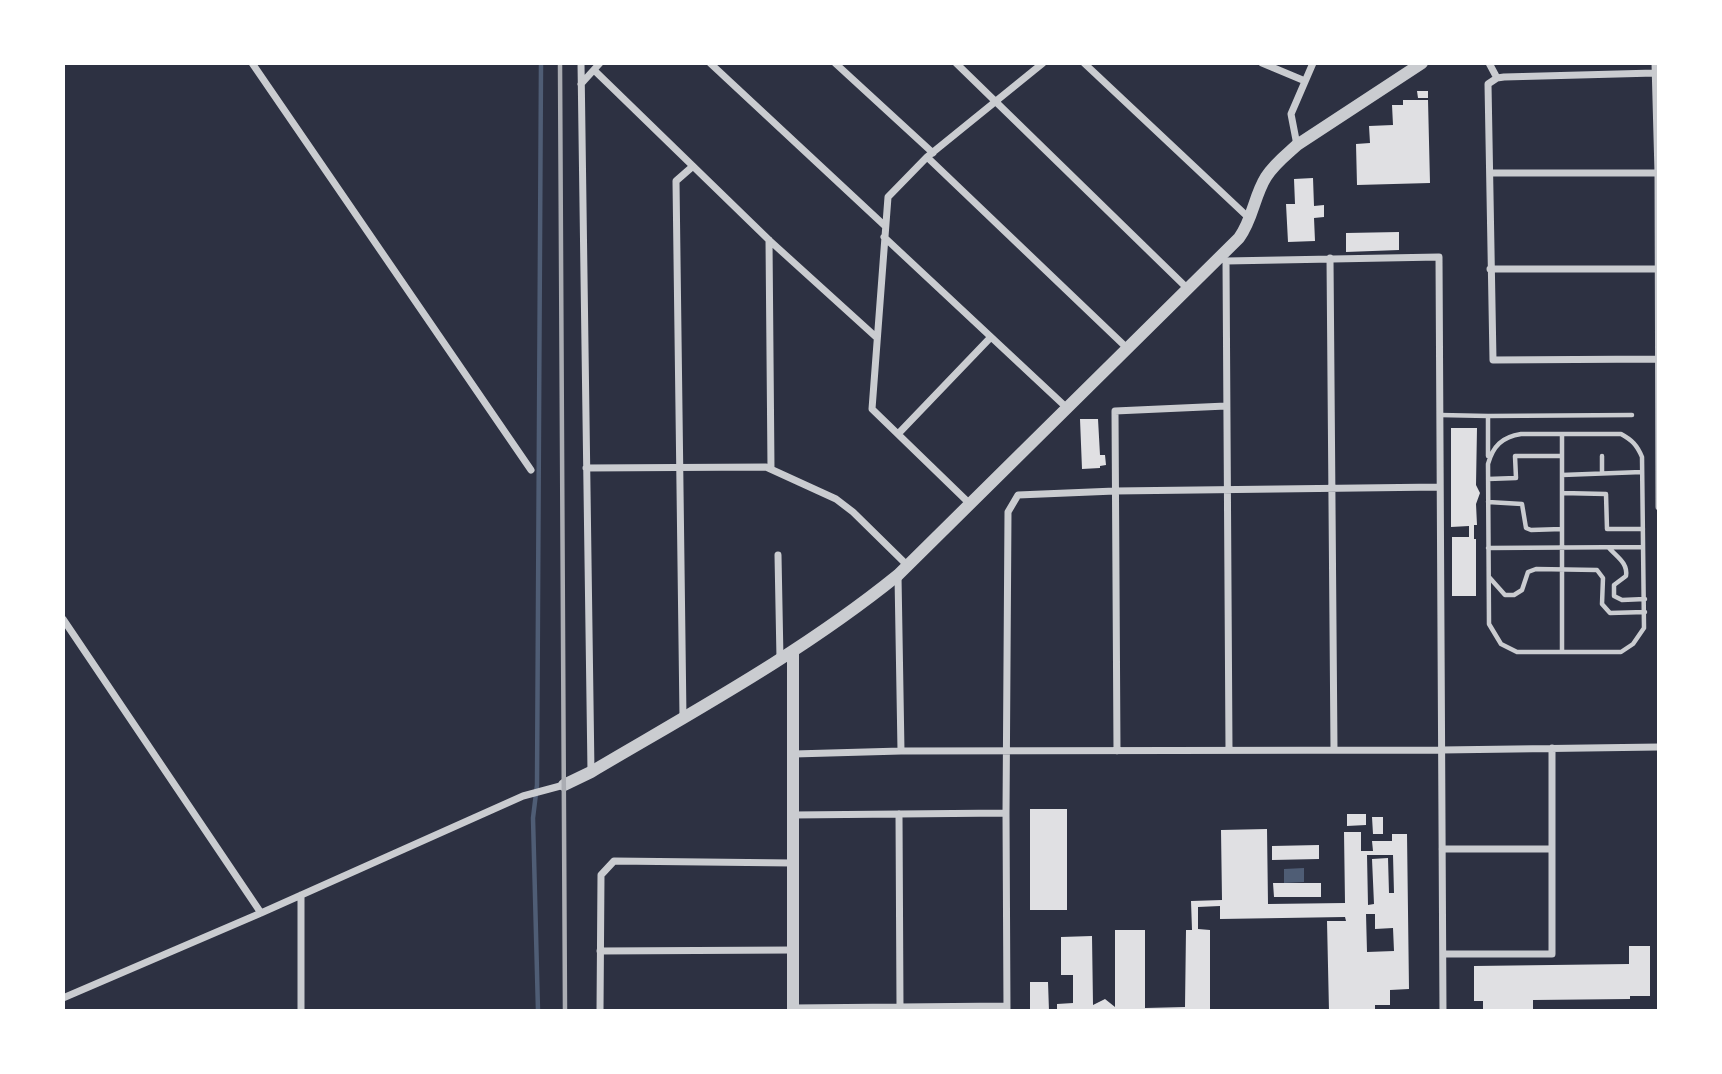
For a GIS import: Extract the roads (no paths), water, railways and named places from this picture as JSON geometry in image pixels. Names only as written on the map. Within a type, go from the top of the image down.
[{"type":"street","points":[[252,63],[531,470]]},
{"type":"street","points":[[581,63],[591,772]]},
{"type":"street","points":[[581,84],[600,63]]},
{"type":"street","points":[[710,63],[885,226]]},
{"type":"street","points":[[835,63],[1128,349]]},
{"type":"street","points":[[957,63],[1188,289]]},
{"type":"street","points":[[970,503],[872,409],[888,197],[930,155],[1043,63]]},
{"type":"street","points":[[1084,63],[1250,220]]},
{"type":"street","points":[[1262,63],[1305,82]]},
{"type":"street","points":[[1297,145],[1291,114],[1313,63]]},
{"type":"street","points":[[63,998],[523,796],[564,785],[591,772],[793,651],[898,575],[1188,289],[1224,259],[1250,220],[1266,177],[1297,145],[1422,63]]},
{"type":"street","points":[[1489,63],[1497,78]]},
{"type":"street","points":[[1655,63],[1659,508]]},
{"type":"street","points":[[594,70],[769,240],[876,337]]},
{"type":"street","points":[[1655,73],[1497,78],[1488,84],[1493,360],[1658,359]]},
{"type":"street","points":[[683,718],[676,181],[692,167]]},
{"type":"street","points":[[1490,173],[1658,173]]},
{"type":"street","points":[[884,237],[1067,408]]},
{"type":"street","points":[[769,240],[771,469]]},
{"type":"street","points":[[1224,259],[1439,257],[1443,1011]]},
{"type":"street","points":[[1330,258],[1335,748]]},
{"type":"street","points":[[1224,259],[1229,750]]},
{"type":"street","points":[[1490,269],[1658,269]]},
{"type":"street","points":[[898,435],[991,337]]},
{"type":"street","points":[[1116,751],[1115,411],[1226,406]]},
{"type":"street","points":[[586,468],[771,469],[836,499],[908,565]]},
{"type":"street","points":[[793,651],[793,1010],[900,1007],[1007,1009],[1008,512],[1018,495],[1115,491],[1440,487]]},
{"type":"street","points":[[778,555],[780,659]]},
{"type":"street","points":[[898,575],[901,751]]},
{"type":"street","points":[[63,619],[261,913]]},
{"type":"street","points":[[794,754],[901,751],[1659,747]]},
{"type":"street","points":[[1443,954],[1552,954],[1552,748]]},
{"type":"street","points":[[793,815],[1006,813]]},
{"type":"street","points":[[899,814],[900,1007]]},
{"type":"street","points":[[1442,849],[1552,849]]},
{"type":"street","points":[[600,1011],[601,875],[614,861],[792,863]]},
{"type":"street","points":[[301,895],[301,1011]]},
{"type":"street","points":[[600,951],[793,950]]},
{"type":"lane","points":[[1440,415],[1632,415]]},
{"type":"lane","points":[[1488,464],[1493,449],[1512,435],[1621,434],[1632,439],[1642,457],[1645,599],[1644,628],[1633,643],[1621,652],[1517,652],[1501,643],[1489,624],[1488,464],[1489,416]]},
{"type":"lane","points":[[1562,434],[1562,651]]},
{"type":"lane","points":[[1488,479],[1516,478],[1515,456],[1562,456]]},
{"type":"lane","points":[[1602,456],[1602,474]]},
{"type":"lane","points":[[1562,475],[1642,472]]},
{"type":"lane","points":[[1562,493],[1606,494],[1607,529],[1643,529]]},
{"type":"lane","points":[[1488,502],[1522,504],[1526,528],[1562,529]]},
{"type":"lane","points":[[1608,547],[1624,562],[1627,569],[1626,576],[1614,585],[1614,597],[1622,600],[1645,599]]},
{"type":"lane","points":[[1488,548],[1643,547]]},
{"type":"lane","points":[[1488,577],[1506,595],[1514,595],[1522,590],[1528,572],[1535,569],[1597,570],[1603,578],[1602,604],[1610,613],[1645,612]]},
{"type":"water","points":[[1304,868],[1304,882],[1284,883],[1284,869]]},
{"type":"waterway","points":[[538,1011],[533,818],[537,785],[541,63]]},
{"type":"railway","points":[[560,63],[565,1011]]}]
